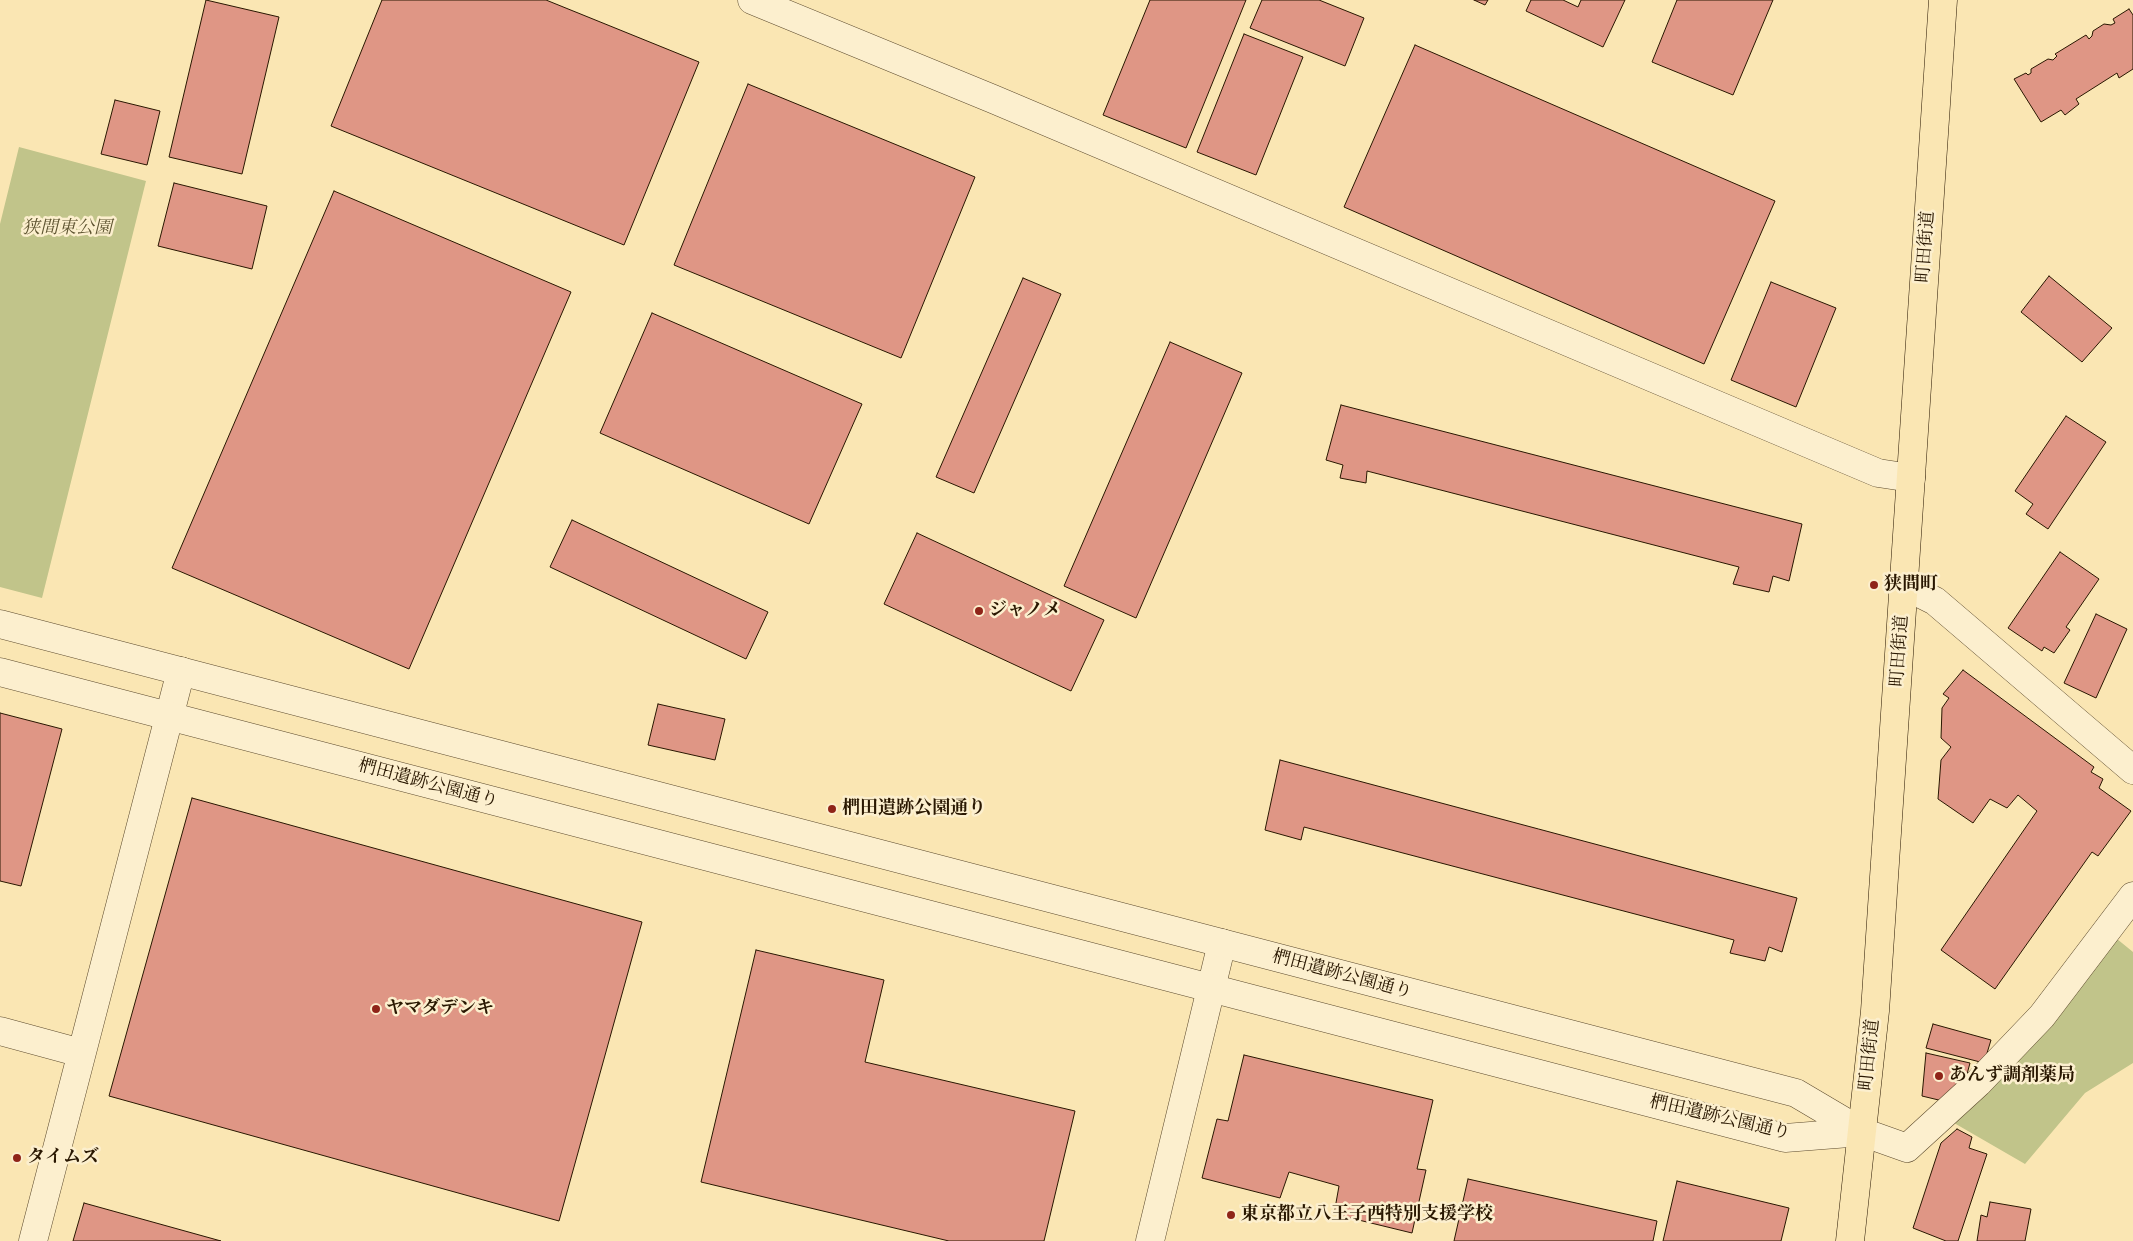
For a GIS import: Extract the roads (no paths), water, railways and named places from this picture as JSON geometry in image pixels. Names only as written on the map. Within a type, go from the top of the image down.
[{"type":"main road","name":"町田街道","points":[[1850,1241],[1875,1010],[1943,0]]},
{"type":"street","points":[[752,0],[1002,103],[1878,473],[1911,478]]},
{"type":"street","points":[[1905,586],[1935,601],[2133,770]]},
{"type":"street","name":"椚田遺跡公園通り","points":[[0,624],[1796,1094],[1862,1132]]},
{"type":"street","points":[[33,1241],[181,671]]},
{"type":"street","name":"椚田遺跡公園通り","points":[[0,672],[1785,1138],[1862,1132]]},
{"type":"street","points":[[1862,1132],[1907,1148],[1978,1083],[2042,1016],[2133,896]]},
{"type":"street","points":[[1150,1241],[1222,943]]},
{"type":"street","points":[[0,1031],[81,1053]]},
{"type":"place","name":"狭間町","points":[[1874,585]]},
{"type":"place","name":"ジャノメ","points":[[979,611]]},
{"type":"place","name":"椚田遺跡公園通り","points":[[832,809]]},
{"type":"place","name":"ヤマダデンキ","points":[[376,1009]]},
{"type":"place","name":"あんず調剤薬局","points":[[1939,1076]]},
{"type":"place","name":"タイムズ","points":[[17,1158]]},
{"type":"place","name":"東京都立八王子西特別支援学校","points":[[1231,1215]]},
{"type":"park label","name":"狭間東公園","points":[[67,229]]}]
